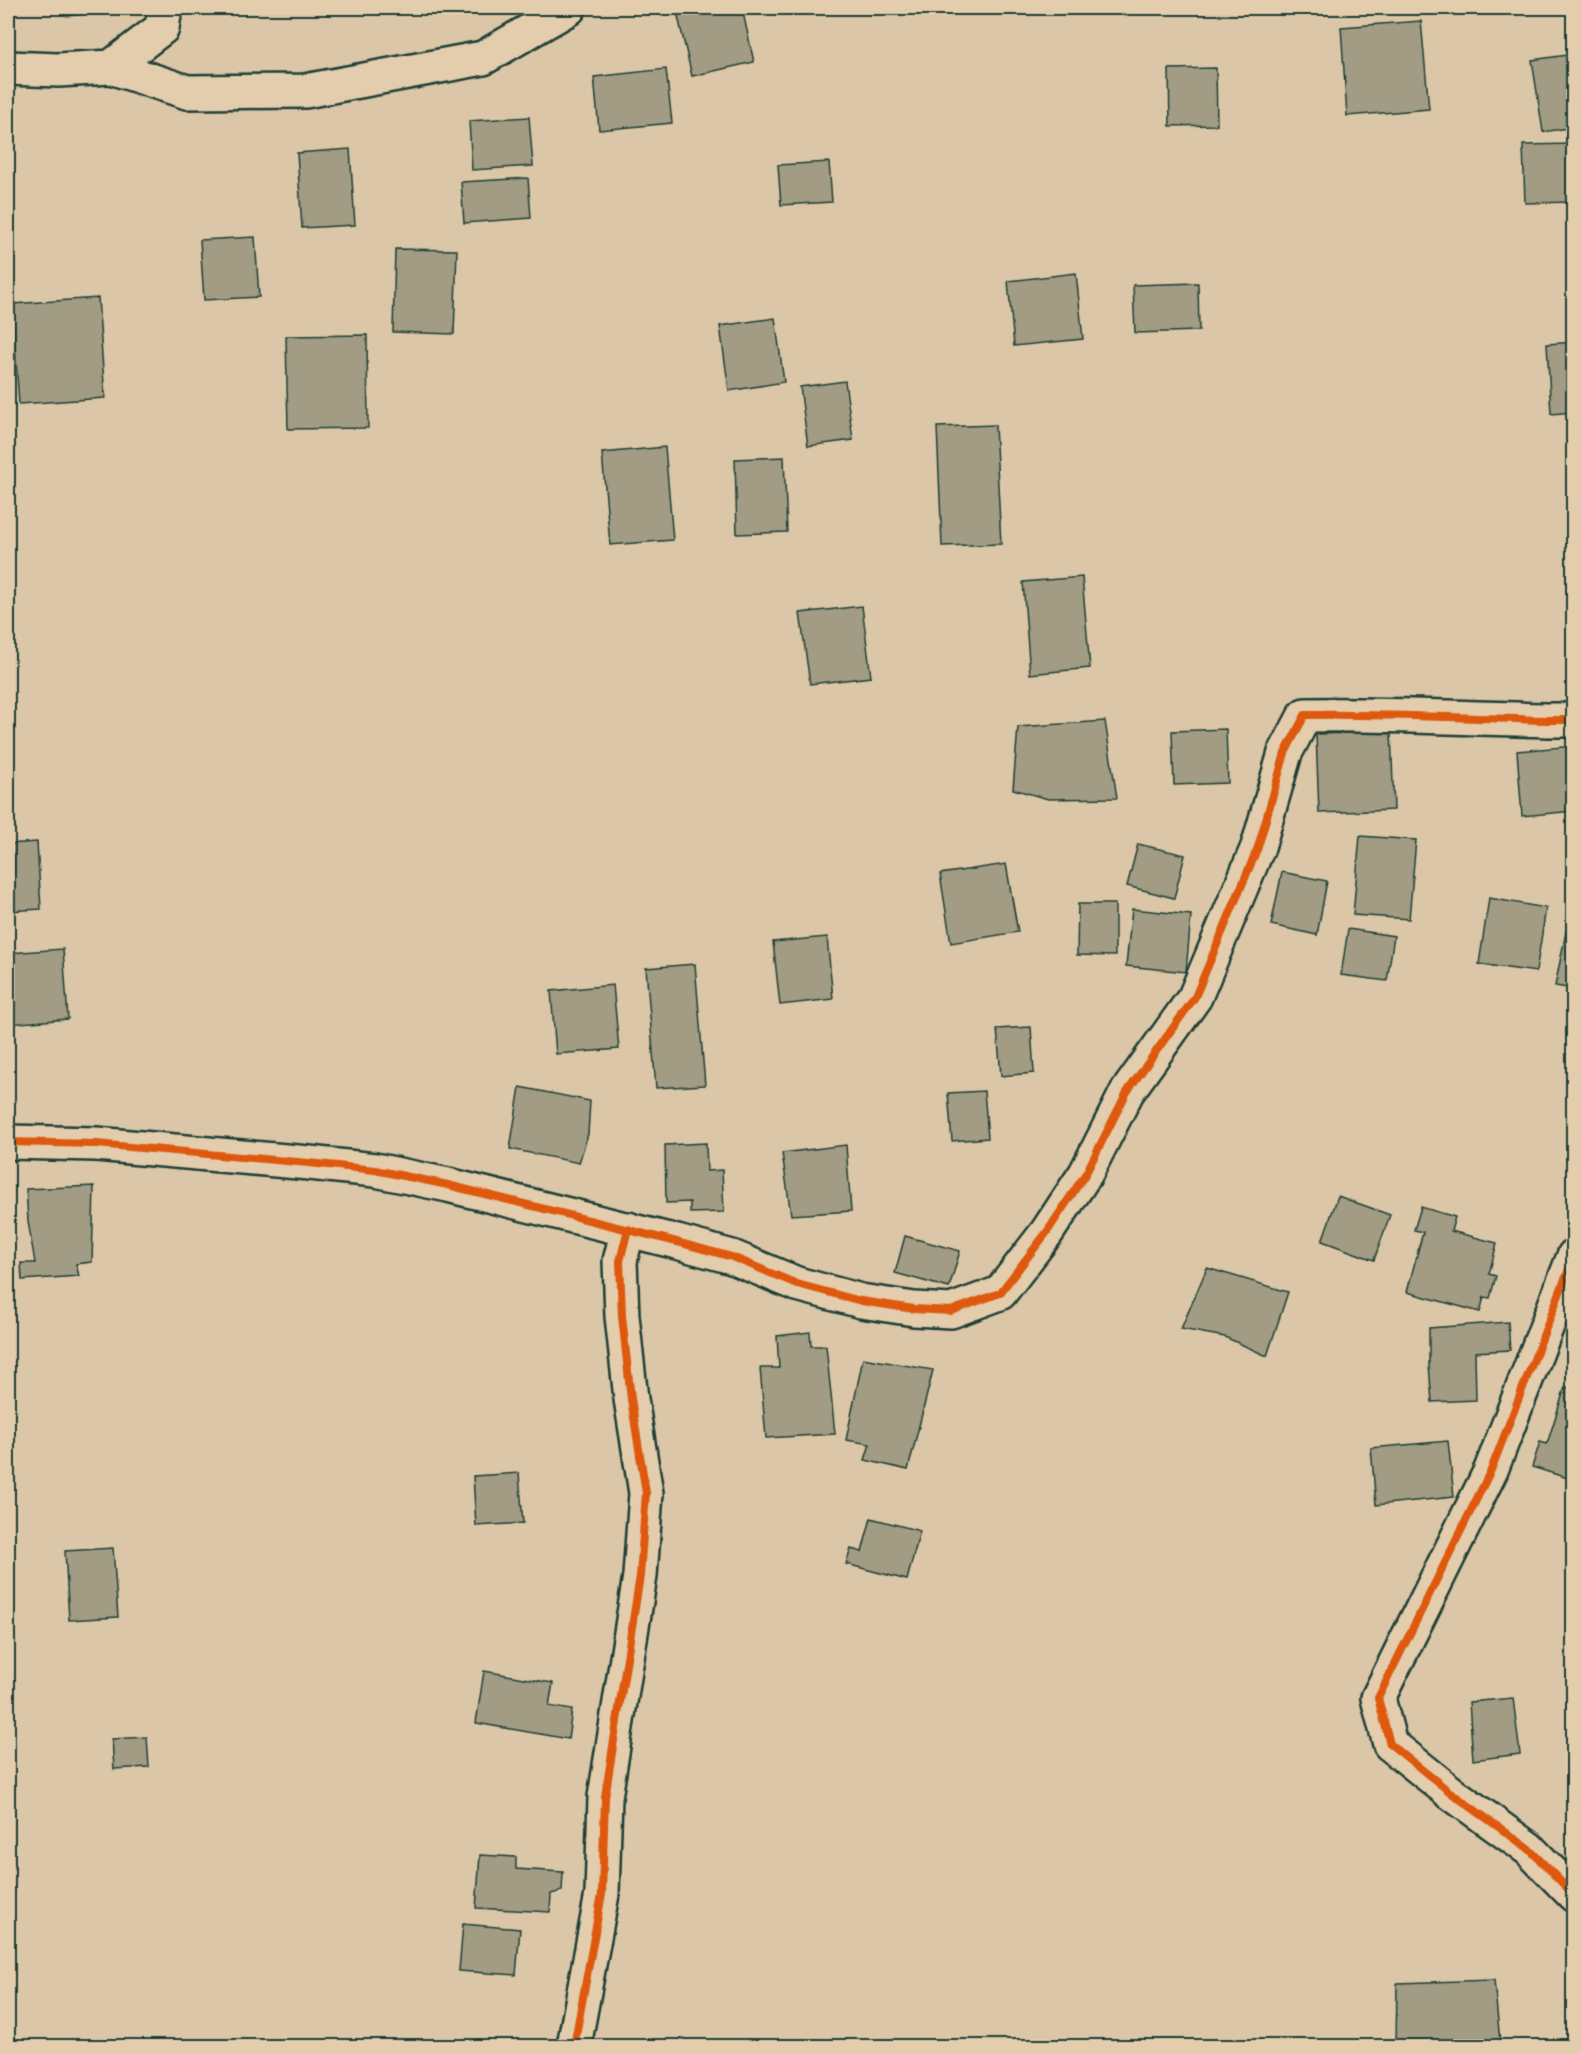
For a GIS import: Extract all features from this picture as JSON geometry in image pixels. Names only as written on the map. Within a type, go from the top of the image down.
[{"type":"street","points":[[111,67],[162,28],[165,8]]},
{"type":"street","points":[[8,68],[58,70],[111,67],[187,92],[304,91],[483,58],[569,8]]},
{"type":"street","points":[[8,1142],[96,1144],[375,1170],[448,1185],[732,1257],[797,1284],[861,1301],[914,1309],[951,1311],[1000,1293],[1047,1232],[1086,1173],[1127,1092],[1195,997],[1258,847],[1285,753],[1305,716],[1355,714],[1574,720]]},
{"type":"street","points":[[574,2046],[602,1894],[604,1797],[640,1576],[646,1493],[631,1399],[622,1316],[620,1261],[628,1229]]},
{"type":"street","points":[[1574,1256],[1491,1470],[1378,1698],[1390,1744],[1450,1792],[1529,1849],[1574,1895]]},
{"type":"building","points":[[61,8],[116,8],[116,10],[67,16]]},
{"type":"building","points":[[676,8],[742,8],[754,62],[692,76]]},
{"type":"building","points":[[1421,21],[1429,109],[1347,116],[1341,27]]},
{"type":"building","points":[[1574,54],[1574,127],[1543,132],[1532,60]]},
{"type":"building","points":[[1216,68],[1217,125],[1170,126],[1169,69]]},
{"type":"building","points":[[666,69],[672,123],[599,130],[594,77]]},
{"type":"building","points":[[529,117],[533,166],[472,170],[469,121]]},
{"type":"building","points":[[1574,144],[1574,202],[1525,203],[1523,145]]},
{"type":"building","points":[[350,149],[355,225],[302,228],[297,153]]},
{"type":"building","points":[[829,162],[832,202],[781,205],[778,165]]},
{"type":"building","points":[[528,178],[531,218],[464,223],[461,182]]},
{"type":"building","points":[[255,237],[259,297],[204,300],[200,240]]},
{"type":"building","points":[[395,249],[457,250],[454,334],[393,332]]},
{"type":"building","points":[[1076,273],[1083,339],[1014,346],[1008,281]]},
{"type":"building","points":[[1198,283],[1199,331],[1135,333],[1133,285]]},
{"type":"building","points":[[98,298],[105,398],[19,404],[12,304]]},
{"type":"building","points":[[775,318],[784,382],[729,391],[720,326]]},
{"type":"building","points":[[367,335],[368,428],[288,429],[286,336]]},
{"type":"building","points":[[1574,342],[1574,412],[1551,414],[1547,344]]},
{"type":"building","points":[[845,381],[853,440],[808,446],[800,387]]},
{"type":"building","points":[[995,425],[1001,544],[942,546],[937,427]]},
{"type":"building","points":[[665,447],[673,540],[610,545],[602,453]]},
{"type":"building","points":[[784,457],[787,532],[737,534],[735,459]]},
{"type":"building","points":[[1082,577],[1090,668],[1030,674],[1023,582]]},
{"type":"building","points":[[862,606],[871,677],[810,684],[800,613]]},
{"type":"building","points":[[1105,721],[1117,798],[1048,799],[1013,789],[1018,727]]},
{"type":"building","points":[[1226,729],[1228,783],[1174,785],[1172,731]]},
{"type":"building","points":[[1391,732],[1394,810],[1319,813],[1316,734]]},
{"type":"building","points":[[1574,746],[1574,811],[1522,816],[1517,751]]},
{"type":"building","points":[[1360,836],[1416,840],[1409,919],[1353,915]]},
{"type":"building","points":[[37,842],[41,909],[8,911],[8,844]]},
{"type":"building","points":[[1138,844],[1185,855],[1174,898],[1127,886]]},
{"type":"building","points":[[1006,864],[1018,932],[951,943],[940,874]]},
{"type":"building","points":[[1282,872],[1327,881],[1317,935],[1271,925]]},
{"type":"building","points":[[1574,893],[1574,989],[1555,986]]},
{"type":"building","points":[[1489,898],[1546,908],[1536,972],[1479,964]]},
{"type":"building","points":[[1078,904],[1115,904],[1115,956],[1077,955]]},
{"type":"building","points":[[1132,909],[1191,915],[1186,972],[1126,966]]},
{"type":"building","points":[[1348,929],[1394,936],[1387,981],[1341,975]]},
{"type":"building","points":[[827,937],[833,999],[780,1005],[773,942]]},
{"type":"building","points":[[63,949],[68,1019],[8,1024],[8,953]]},
{"type":"building","points":[[695,964],[705,1085],[656,1088],[646,968]]},
{"type":"building","points":[[613,985],[619,1049],[556,1054],[551,991]]},
{"type":"building","points":[[1031,1027],[1034,1073],[1001,1076],[997,1029]]},
{"type":"building","points":[[520,1087],[590,1101],[588,1134],[579,1163],[510,1149]]},
{"type":"building","points":[[984,1091],[988,1138],[952,1141],[948,1093]]},
{"type":"building","points":[[706,1143],[707,1171],[722,1170],[724,1212],[690,1213],[690,1202],[666,1203],[665,1145]]},
{"type":"building","points":[[846,1145],[851,1211],[791,1215],[782,1153]]},
{"type":"building","points":[[94,1186],[92,1262],[76,1264],[79,1276],[22,1280],[21,1263],[35,1263],[28,1221],[26,1189]]},
{"type":"building","points":[[1338,1196],[1390,1215],[1374,1260],[1322,1241]]},
{"type":"building","points":[[1421,1207],[1455,1217],[1451,1231],[1497,1243],[1489,1274],[1496,1276],[1490,1298],[1484,1297],[1480,1312],[1407,1292],[1423,1232],[1414,1230]]},
{"type":"building","points":[[905,1236],[960,1251],[949,1288],[895,1273]]},
{"type":"building","points":[[1207,1268],[1288,1292],[1267,1356],[1225,1337],[1181,1329]]},
{"type":"building","points":[[1508,1322],[1510,1350],[1475,1352],[1476,1400],[1432,1402],[1429,1328]]},
{"type":"building","points":[[810,1332],[811,1346],[826,1346],[835,1434],[766,1438],[760,1368],[779,1368],[777,1336]]},
{"type":"building","points":[[863,1358],[933,1370],[908,1470],[865,1460],[870,1444],[846,1440]]},
{"type":"building","points":[[1565,1387],[1574,1389],[1574,1480],[1532,1467],[1540,1442],[1547,1444]]},
{"type":"building","points":[[1448,1441],[1454,1497],[1376,1505],[1371,1448]]},
{"type":"building","points":[[519,1473],[523,1523],[476,1526],[473,1476]]},
{"type":"building","points":[[871,1518],[920,1531],[907,1580],[846,1564],[851,1549],[862,1552]]},
{"type":"building","points":[[113,1548],[118,1617],[69,1620],[65,1551]]},
{"type":"building","points":[[484,1671],[553,1683],[549,1706],[572,1710],[568,1739],[476,1723]]},
{"type":"building","points":[[1513,1698],[1520,1754],[1473,1760],[1469,1702]]},
{"type":"building","points":[[147,1737],[149,1767],[114,1769],[112,1739]]},
{"type":"building","points":[[480,1855],[516,1857],[516,1869],[563,1872],[562,1891],[551,1894],[550,1912],[476,1908]]},
{"type":"building","points":[[463,1924],[520,1929],[516,1975],[459,1971]]},
{"type":"building","points":[[1494,1980],[1500,2042],[1396,2045],[1397,1983]]},
{"type":"cycle path","points":[[8,1142],[96,1144],[375,1170],[448,1185],[677,1242],[732,1257],[797,1284],[861,1301],[914,1309],[951,1311],[1000,1293],[1047,1232],[1086,1173],[1127,1092],[1195,997],[1258,847],[1285,753],[1305,715],[1574,720]]},
{"type":"cycle path","points":[[574,2046],[602,1894],[605,1797],[640,1576],[646,1493],[631,1399],[622,1316],[620,1261],[628,1229]]},
{"type":"cycle path","points":[[1574,1256],[1491,1470],[1378,1698],[1390,1744],[1450,1792],[1529,1849],[1574,1895]]}]
